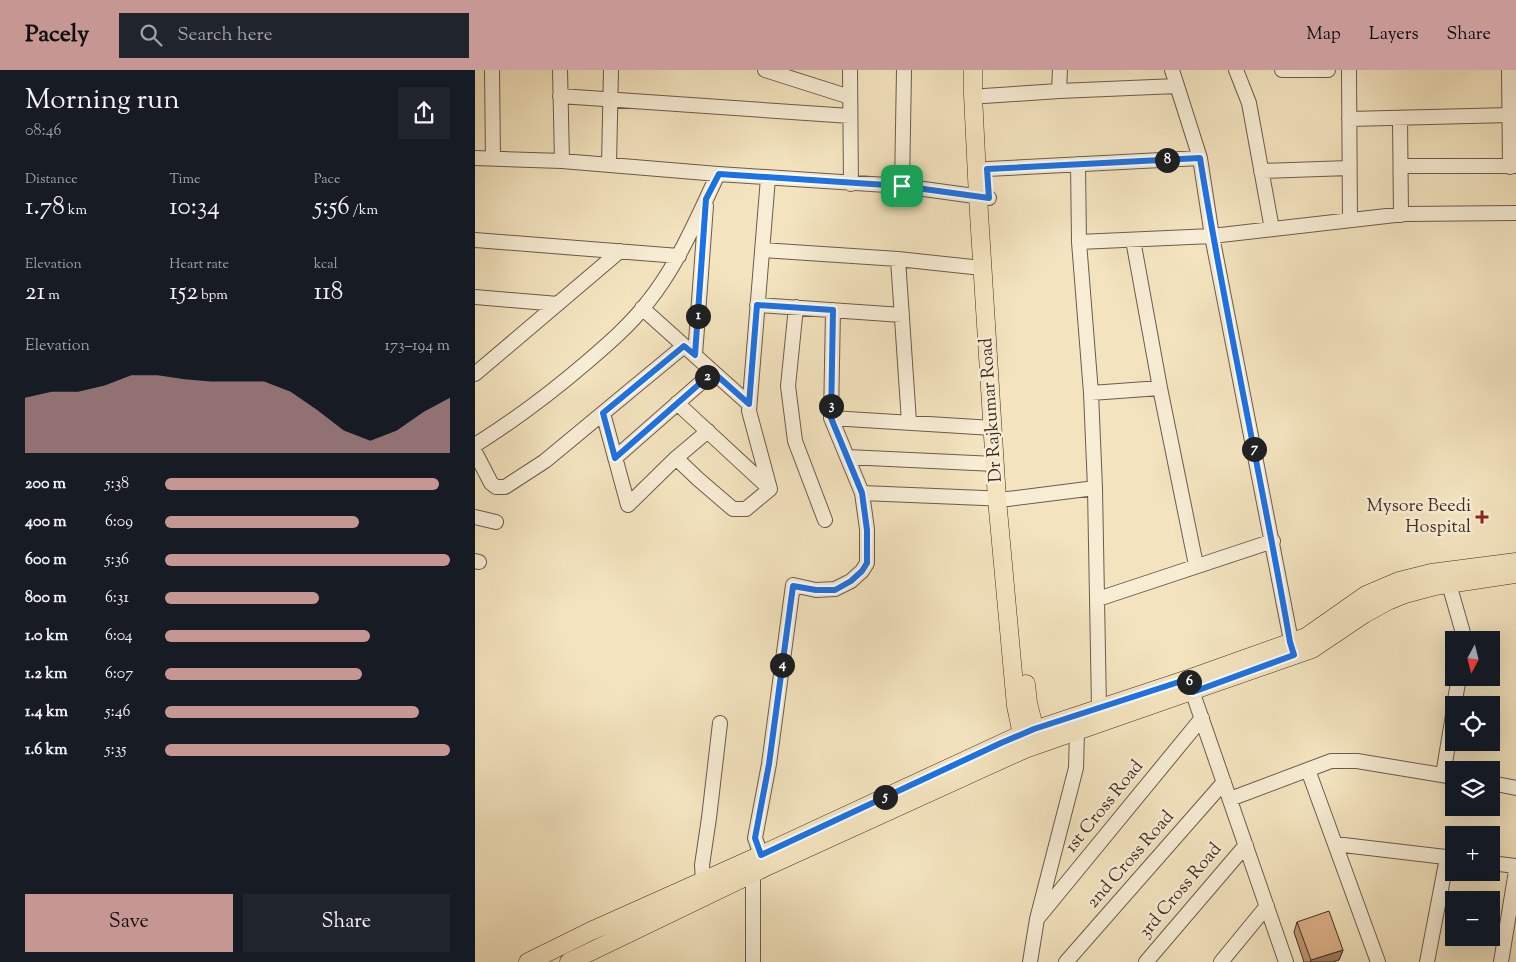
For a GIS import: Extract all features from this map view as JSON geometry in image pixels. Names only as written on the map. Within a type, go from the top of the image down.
[{"type":"main road","name":"Dr Rajkumar Road","points":[[973,70],[973,95],[983,197],[1003,499],[1028,703],[1030,739]]},
{"type":"main road","name":"Dr Rajkumar Road","points":[[984,70],[987,169],[983,197],[983,268],[995,464],[1003,499]]},
{"type":"main road","points":[[569,962],[1030,739],[1077,732],[1292,648],[1366,595],[1399,581],[1431,573],[1516,562]]},
{"type":"main road","points":[[1292,648],[1313,649],[1364,614],[1405,594],[1449,584],[1516,574]]},
{"type":"main road","points":[[528,962],[591,931],[761,855],[1099,708],[1191,686]]},
{"type":"street","points":[[493,70],[493,159]]},
{"type":"street","points":[[559,70],[562,161]]},
{"type":"street","points":[[609,165],[611,70]]},
{"type":"street","points":[[765,70],[850,97]]},
{"type":"street","points":[[850,70],[851,184]]},
{"type":"street","points":[[902,186],[904,70]]},
{"type":"street","points":[[1059,91],[1060,70]]},
{"type":"street","points":[[1172,70],[1200,158],[1212,236],[1273,541],[1292,648]]},
{"type":"street","points":[[1236,70],[1249,103],[1271,229]]},
{"type":"street","points":[[1282,70],[1328,70]]},
{"type":"street","points":[[1349,70],[1350,220]]},
{"type":"street","points":[[1402,166],[1513,166],[1509,70]]},
{"type":"street","points":[[984,96],[1177,86]]},
{"type":"street","points":[[560,96],[850,116]]},
{"type":"street","points":[[1349,119],[1510,115]]},
{"type":"street","points":[[1400,118],[1402,166],[1401,215]]},
{"type":"street","points":[[475,158],[562,161],[769,178],[902,186],[983,197]]},
{"type":"street","points":[[987,169],[1200,158]]},
{"type":"street","points":[[1078,164],[1079,242],[1091,393],[1095,488],[1099,708]]},
{"type":"street","points":[[1261,171],[1349,168]]},
{"type":"street","points":[[475,445],[505,426],[555,389],[608,344],[643,308],[679,256],[719,174]]},
{"type":"street","points":[[769,178],[749,411],[770,489]]},
{"type":"street","points":[[695,355],[706,199]]},
{"type":"street","points":[[1079,242],[1212,236],[1401,215],[1516,213]]},
{"type":"street","points":[[475,240],[679,256]]},
{"type":"street","points":[[1133,240],[1160,388],[1196,565]]},
{"type":"street","points":[[762,250],[983,268]]},
{"type":"street","points":[[475,374],[620,251]]},
{"type":"street","points":[[898,260],[909,422]]},
{"type":"street","points":[[475,298],[558,304]]},
{"type":"street","points":[[757,305],[902,314]]},
{"type":"street","points":[[643,308],[749,404]]},
{"type":"street","points":[[797,308],[788,386],[795,440],[825,520]]},
{"type":"street","points":[[761,855],[755,838],[769,764],[793,586],[816,590],[835,590],[851,581],[862,571],[867,563],[867,530],[862,493],[831,418],[833,310]]},
{"type":"street","points":[[475,452],[491,483],[495,487],[505,487],[545,461],[684,346]]},
{"type":"street","points":[[615,458],[713,372]]},
{"type":"street","points":[[1091,393],[1160,388]]},
{"type":"street","points":[[677,404],[770,489]]},
{"type":"street","points":[[603,413],[628,505],[676,458],[708,432]]},
{"type":"street","points":[[831,418],[993,428]]},
{"type":"street","points":[[847,457],[995,464]]},
{"type":"street","points":[[676,458],[733,509],[746,509],[770,489]]},
{"type":"street","points":[[862,493],[1003,499],[1095,488]]},
{"type":"street","points":[[475,517],[496,522]]},
{"type":"street","points":[[1097,599],[1273,541]]},
{"type":"street","points":[[1449,584],[1462,631]]},
{"type":"street","points":[[1191,686],[1267,906],[1281,959]]},
{"type":"street","name":"1st Cross Road","points":[[1037,920],[1202,718]]},
{"type":"street","points":[[703,881],[702,865],[720,723]]},
{"type":"street","points":[[1030,962],[1037,920],[1076,768],[1077,732]]},
{"type":"street","points":[[1230,798],[1331,761],[1357,761],[1445,776]]},
{"type":"street","points":[[1308,770],[1378,962]]},
{"type":"street","name":"2nd Cross Road","points":[[1066,962],[1224,782]]},
{"type":"street","points":[[1500,785],[1516,788]]},
{"type":"street","points":[[1335,844],[1445,857]]},
{"type":"street","name":"3rd Cross Road","points":[[1146,962],[1246,845]]},
{"type":"street","points":[[1500,864],[1516,866]]},
{"type":"street","points":[[1501,962],[1516,871]]},
{"type":"street","points":[[753,873],[753,962]]},
{"type":"street","points":[[1427,962],[1445,881]]},
{"type":"street","points":[[1221,962],[1267,906]]},
{"type":"building","points":[[1329,911],[1343,950],[1311,960],[1297,922]]},
{"type":"place","name":"Mysore Beedi Hospital","points":[[1482,517]]},
{"type":"route","points":[[1200,158],[1212,236],[1294,655],[1193,692],[1188,679],[1034,729],[761,855],[755,838],[769,764],[793,586],[816,590],[835,590],[851,581],[862,571],[867,563],[867,530],[862,493],[831,418],[833,310],[757,305],[749,404],[713,372],[615,458],[603,413],[684,346],[695,355],[706,199],[719,174],[902,186],[989,198],[987,169],[1200,158]]}]
